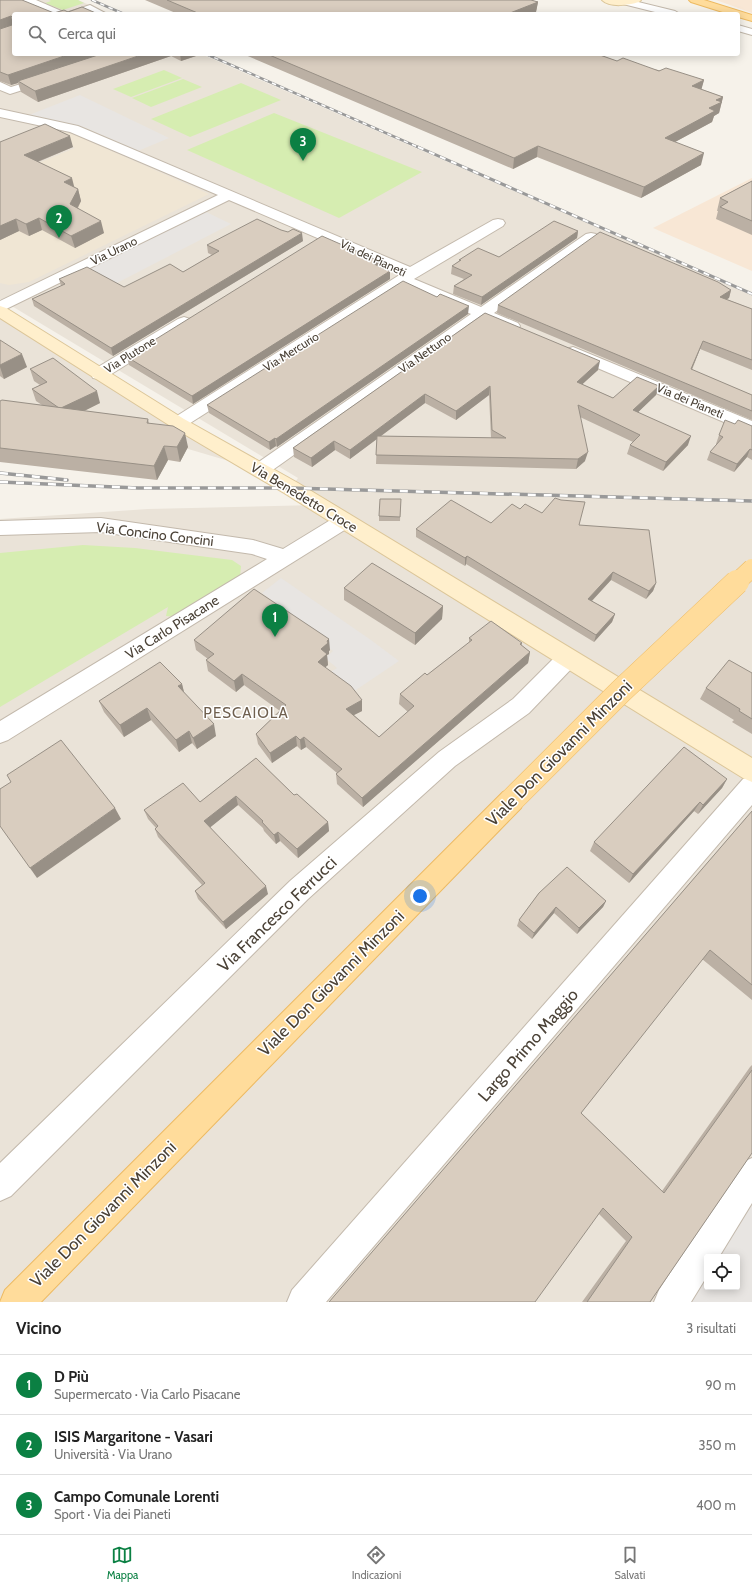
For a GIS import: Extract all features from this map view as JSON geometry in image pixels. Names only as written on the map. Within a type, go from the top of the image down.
[{"type":"main road","points":[[608,0],[626,2],[636,0]]},
{"type":"main road","points":[[690,0],[724,12]]},
{"type":"main road","points":[[694,0],[735,12]]},
{"type":"main road","points":[[707,0],[739,12]]},
{"type":"main road","points":[[740,12],[752,17]]},
{"type":"main road","points":[[740,13],[752,17]]},
{"type":"main road","points":[[740,18],[752,22]]},
{"type":"main road","name":"Via Benedetto Croce","points":[[0,311],[178,423],[260,470],[752,771]]},
{"type":"main road","name":"Viale Don Giovanni Minzoni","points":[[17,1302],[621,691],[752,568]]},
{"type":"street","points":[[28,0],[57,12]]},
{"type":"street","points":[[626,2],[667,12]]},
{"type":"street","points":[[77,12],[90,8],[98,12]]},
{"type":"street","points":[[740,29],[752,32]]},
{"type":"street","points":[[0,85],[10,91],[54,76]]},
{"type":"street","name":"Via dei Pianeti","points":[[0,114],[74,129],[324,235],[481,313],[525,332]]},
{"type":"street","name":"Via Urano","points":[[0,307],[229,195]]},
{"type":"street","name":"Via Mercurio","points":[[178,423],[408,276],[498,223]]},
{"type":"street","points":[[311,244],[324,235]]},
{"type":"street","name":"Via Nettuno","points":[[260,470],[591,237]]},
{"type":"street","name":"Via Plutone","points":[[100,374],[199,313]]},
{"type":"street","name":"Via dei Pianeti","points":[[562,347],[752,428]]},
{"type":"street","name":"Via Carlo Pisacane","points":[[0,733],[344,521]]},
{"type":"street","name":"Via Concino Concini","points":[[0,528],[101,525],[253,547],[285,556]]},
{"type":"street","name":"Via Francesco Ferrucci","points":[[0,1185],[299,890],[448,759],[521,706],[567,659]]},
{"type":"street","name":"Largo Primo Maggio","points":[[304,1302],[752,787]]},
{"type":"street","points":[[671,1302],[752,1174]]},
{"type":"shaded area","points":[[0,0],[78,0],[105,12],[12,12],[12,56],[206,56],[752,295],[752,1302],[0,1302],[0,519],[148,509],[316,505],[291,488],[298,478],[0,299]]},
{"type":"shaded area","points":[[716,0],[752,0],[752,13]]},
{"type":"shaded area","points":[[80,95],[169,138],[138,151],[86,128],[29,115]]},
{"type":"shaded area","points":[[56,130],[73,134],[209,194],[29,282],[9,285],[0,283],[0,179],[75,148],[50,134]]},
{"type":"shaded area","points":[[752,178],[752,271],[653,228]]},
{"type":"shaded area","points":[[200,209],[231,224],[113,285],[82,267]]},
{"type":"shaded area","points":[[0,311],[259,470],[117,428],[0,411]]},
{"type":"shaded area","points":[[281,578],[399,661],[350,694],[326,675],[337,668],[325,658],[333,651],[271,610],[277,604],[262,593]]},
{"type":"shaded area","points":[[752,1176],[752,1302],[671,1302]]},
{"type":"green space","points":[[49,0],[78,0],[84,3],[63,10],[45,3],[51,1]]},
{"type":"green space","points":[[164,70],[182,78],[131,97],[113,89]]},
{"type":"green space","points":[[183,79],[202,87],[151,107],[132,98]]},
{"type":"green space","points":[[241,83],[281,100],[190,137],[151,119]]},
{"type":"green space","points":[[274,113],[422,172],[339,218],[187,150]]},
{"type":"green space","points":[[83,545],[135,548],[232,560],[241,566],[240,577],[176,617],[166,616],[168,607],[0,707],[0,553]]},
{"type":"building","points":[[0,0],[22,0],[52,12],[12,12],[12,17],[11,16],[0,20]]},
{"type":"building","points":[[167,0],[531,0],[538,2],[513,12],[195,12]]},
{"type":"building","points":[[82,7],[93,12],[68,12]]},
{"type":"building","points":[[64,10],[68,12],[57,12]]},
{"type":"building","points":[[12,25],[12,56],[64,56],[8,75],[0,72],[0,29]]},
{"type":"building","points":[[95,56],[138,56],[35,91],[18,81]]},
{"type":"building","points":[[272,56],[603,56],[617,61],[623,58],[659,71],[666,68],[704,80],[692,86],[723,97],[716,100],[722,102],[709,108],[715,111],[665,138],[704,153],[644,187],[538,146],[514,158]]},
{"type":"building","points":[[45,124],[70,136],[24,155],[72,178],[64,182],[78,189],[70,204],[101,221],[71,236],[39,218],[26,224],[16,219],[0,226],[0,142]]},
{"type":"building","points":[[752,181],[752,221],[720,207],[728,202],[720,198]]},
{"type":"building","points":[[257,219],[281,230],[288,232],[293,229],[302,233],[111,348],[32,299],[65,284],[59,279],[87,267],[124,287],[170,264],[183,272],[219,251],[207,245]]},
{"type":"building","points":[[554,221],[578,231],[482,297],[454,286],[472,275],[452,266],[461,260],[459,260],[478,248],[499,257]]},
{"type":"building","points":[[600,232],[718,282],[731,290],[720,297],[752,309],[752,360],[703,341],[691,369],[752,395],[752,411],[498,305]]},
{"type":"building","points":[[322,236],[379,261],[374,264],[390,271],[192,396],[127,357]]},
{"type":"building","points":[[403,281],[437,297],[440,294],[469,306],[276,439],[275,438],[269,442],[207,405]]},
{"type":"building","points":[[485,313],[600,361],[577,382],[613,398],[637,377],[659,386],[633,410],[691,436],[666,462],[630,445],[640,435],[578,405],[588,452],[578,459],[376,455],[377,436],[506,438],[492,430],[490,386],[456,411],[425,394],[350,450],[334,441],[311,458],[293,448]]},
{"type":"building","points":[[0,340],[22,354],[0,365]]},
{"type":"building","points":[[53,358],[97,391],[59,408],[32,389],[47,382],[30,369]]},
{"type":"building","points":[[2,400],[148,419],[147,423],[173,426],[185,433],[177,447],[164,446],[154,466],[0,448],[0,401]]},
{"type":"building","points":[[725,420],[735,424],[738,420],[752,426],[752,450],[750,449],[737,464],[710,452],[723,437],[719,435]]},
{"type":"building","points":[[555,498],[585,502],[579,525],[649,530],[656,583],[649,591],[613,572],[588,599],[615,614],[596,635],[467,556],[465,558],[416,529],[451,500],[491,523],[512,504],[520,509],[525,504],[542,513]]},
{"type":"building","points":[[380,499],[401,499],[400,517],[379,516]]},
{"type":"building","points":[[372,563],[443,606],[415,633],[344,588]]},
{"type":"building","points":[[254,589],[329,639],[327,641],[328,643],[321,649],[327,654],[318,662],[351,686],[362,700],[346,709],[379,737],[414,706],[400,694],[425,673],[427,675],[472,640],[469,638],[491,621],[522,643],[520,644],[530,652],[362,798],[336,774],[342,769],[304,737],[300,740],[296,736],[270,753],[256,734],[286,705],[242,674],[234,681],[206,660],[214,654],[194,640]]},
{"type":"building","points":[[729,660],[752,673],[752,719],[739,711],[740,709],[706,688]]},
{"type":"building","points":[[160,662],[182,684],[178,686],[214,724],[193,738],[189,731],[176,740],[147,708],[120,725],[99,701]]},
{"type":"building","points":[[61,740],[115,808],[30,868],[0,826],[0,789],[11,782],[7,775]]},
{"type":"building","points":[[684,747],[727,779],[703,805],[700,802],[633,874],[594,842]]},
{"type":"building","points":[[256,758],[294,795],[297,794],[328,822],[297,849],[278,832],[274,835],[262,822],[263,821],[236,796],[204,821],[266,886],[223,922],[195,891],[205,883],[155,829],[158,826],[144,810],[183,783],[200,802]]},
{"type":"building","points":[[752,811],[752,985],[710,950],[581,1113],[664,1193],[752,1070],[752,1153],[650,1302],[587,1302],[632,1237],[603,1208],[535,1302],[329,1302]]},
{"type":"building","points":[[567,867],[606,901],[579,928],[556,907],[534,933],[519,920],[539,893]]},
{"type":"railway","points":[[92,0],[119,12]]},
{"type":"railway","points":[[211,56],[420,148]]},
{"type":"railway","points":[[418,147],[752,294]]},
{"type":"railway","points":[[0,473],[67,480]]},
{"type":"railway","points":[[0,482],[138,488],[291,488],[752,501]]},
{"type":"place","name":"Campo Comunale Lorenti","points":[[303,161]]},
{"type":"place","name":"ISIS Margaritone - Vasari","points":[[59,238]]},
{"type":"place","name":"D Più","points":[[275,637]]},
{"type":"district","name":"PESCAIOLA","points":[[246,713]]}]
